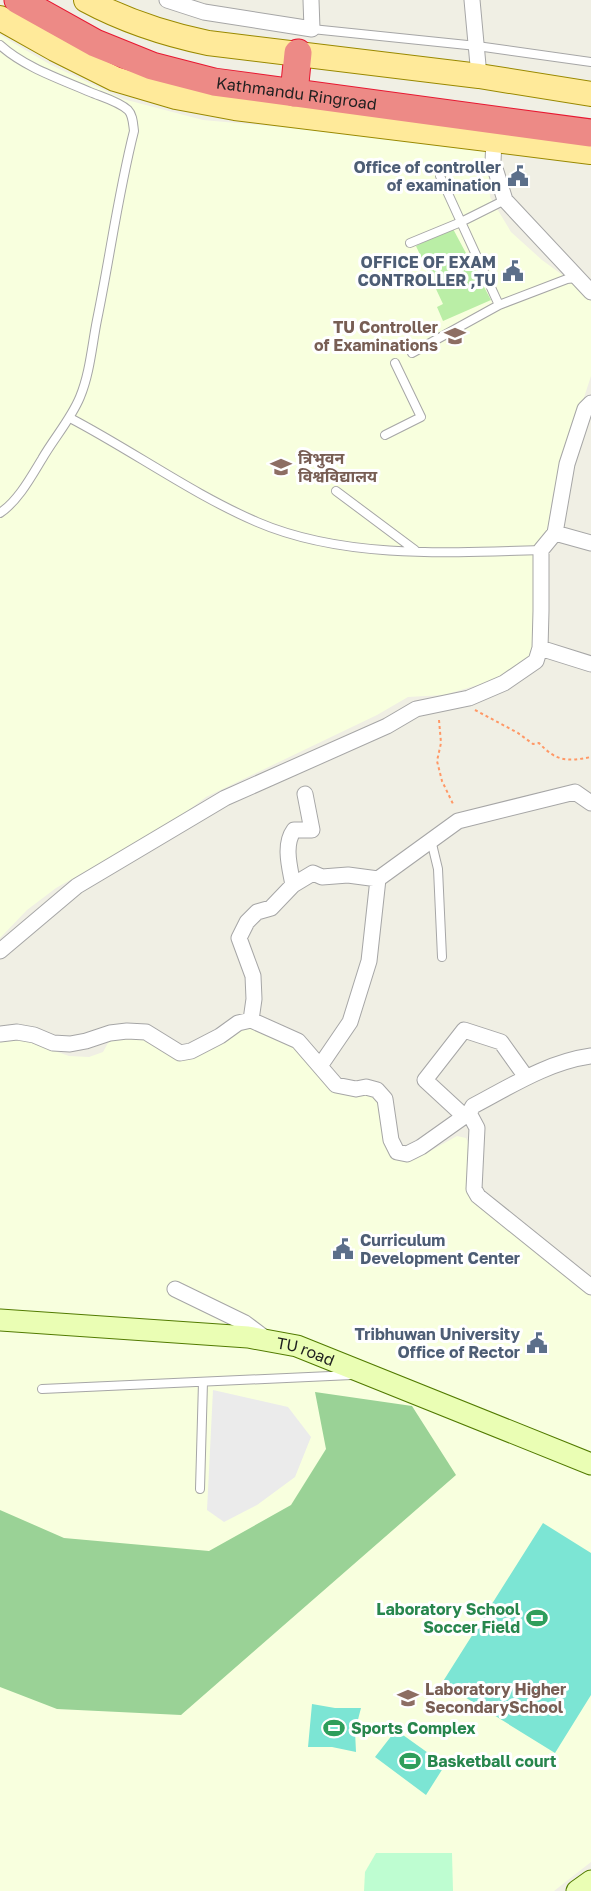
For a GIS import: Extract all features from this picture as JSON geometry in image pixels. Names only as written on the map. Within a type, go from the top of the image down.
[{"type":"highway","name":"Kathmandu Ringroad","points":[[18,0],[95,43],[152,66],[214,82],[296,74],[591,133]]},
{"type":"highway","name":"Kathmandu Ringroad","points":[[44,0],[75,18],[146,49],[210,66],[296,74],[591,118]]},
{"type":"main road","points":[[86,0],[118,11],[174,36],[296,74],[479,76],[591,94]]},
{"type":"main road","points":[[0,18],[56,50],[115,79],[176,96],[235,108],[591,152]]},
{"type":"street","points":[[167,0],[204,12],[312,30],[311,0]]},
{"type":"street","points":[[472,0],[479,76]]},
{"type":"street","points":[[494,140],[493,162],[505,200],[591,292]]},
{"type":"street","points":[[0,951],[77,886],[225,798],[387,726],[416,709],[469,698],[504,683],[536,662],[540,648],[541,550],[555,533],[567,464],[585,409],[591,403]]},
{"type":"street","points":[[555,533],[591,543]]},
{"type":"street","points":[[540,648],[591,664]]},
{"type":"street","points":[[251,1020],[254,999],[253,976],[239,938],[247,922],[257,912],[271,908],[293,885],[313,873],[322,877],[348,875],[378,879],[460,820],[575,792],[591,803]]},
{"type":"street","points":[[293,885],[288,837],[294,830],[312,830],[305,794]]},
{"type":"street","points":[[320,1066],[350,1022],[369,961],[378,879]]},
{"type":"street","points":[[0,1034],[17,1032],[53,1042],[70,1044],[110,1033],[146,1032],[180,1053],[190,1051],[220,1036],[238,1023],[251,1020],[298,1041],[336,1085],[376,1090],[385,1100],[391,1140],[397,1152],[407,1154],[421,1148],[466,1115],[473,1106],[526,1077],[591,1056]]},
{"type":"street","points":[[526,1077],[501,1042],[464,1030],[425,1080],[466,1115],[477,1128],[474,1189],[478,1196],[591,1287]]},
{"type":"street","points":[[175,1289],[245,1323],[270,1341]]},
{"type":"street","name":"TU road","points":[[0,1320],[248,1337],[297,1346],[591,1464]]},
{"type":"street","points":[[577,1891],[591,1881]]},
{"type":"lane","points":[[312,30],[477,46],[591,62]]},
{"type":"lane","points":[[0,45],[31,65],[114,101],[129,111],[133,119],[134,131],[81,394],[70,418],[8,507],[0,513]]},
{"type":"lane","points":[[440,176],[499,305]]},
{"type":"lane","points":[[410,243],[461,222],[505,200]]},
{"type":"lane","points":[[412,353],[499,305],[567,279],[576,278]]},
{"type":"lane","points":[[385,435],[421,417],[395,363]]},
{"type":"lane","points":[[70,418],[104,435],[138,458],[204,495],[258,523],[303,537],[357,547],[452,553],[541,550]]},
{"type":"lane","points":[[336,491],[416,551]]},
{"type":"lane","points":[[431,840],[438,869],[442,957]]},
{"type":"lane","points":[[42,1389],[366,1374]]},
{"type":"lane","points":[[200,1489],[203,1382]]},
{"type":"path","points":[[469,698],[471,708],[518,733],[533,744],[539,743],[551,756],[565,759],[591,757]]},
{"type":"path","points":[[438,705],[441,742],[437,761],[442,781],[460,820]]},
{"type":"shaded area","name":"त्रिभुवन विश्वविद्यालय","points":[[0,35],[51,65],[123,99],[203,120],[359,134],[487,149],[490,197],[511,232],[542,260],[591,296],[591,376],[553,493],[548,526],[537,557],[531,661],[491,681],[444,695],[408,697],[377,715],[206,797],[174,821],[56,888],[27,910],[0,938]]},
{"type":"shaded area","points":[[248,1025],[283,1035],[337,1092],[366,1093],[380,1100],[395,1157],[403,1161],[416,1159],[457,1136],[466,1138],[470,1146],[469,1187],[591,1293],[591,1862],[554,1891],[0,1891],[0,1042],[23,1040],[69,1056],[89,1057],[103,1052],[108,1043],[117,1035],[129,1032],[176,1051]]},
{"type":"shaded area","points":[[213,1390],[288,1407],[311,1437],[295,1477],[257,1505],[224,1522],[207,1510]]},
{"type":"shaded area","name":"Laboratory School Soccer Field","points":[[543,1523],[591,1553],[591,1695],[555,1753],[442,1683]]},
{"type":"shaded area","name":"Sports Complex","points":[[312,1704],[335,1708],[361,1708],[355,1731],[356,1752],[332,1747],[308,1747]]},
{"type":"shaded area","name":"Basketball court","points":[[396,1730],[445,1765],[426,1795],[375,1757]]},
{"type":"green space","points":[[452,227],[491,300],[443,321],[437,307],[443,304],[416,246]]},
{"type":"green space","points":[[315,1392],[412,1406],[456,1475],[181,1715],[57,1709],[0,1687],[0,1510],[64,1538],[209,1551],[291,1505],[326,1449]]},
{"type":"green space","points":[[376,1853],[452,1853],[453,1891],[364,1891],[365,1872]]},
{"type":"place","name":"Office of controller of examination","points":[[518,176]]},
{"type":"place","name":"OFFICE OF EXAM CONTROLLER ,TU","points":[[513,271]]},
{"type":"place","name":"TU Controller of Examinations","points":[[455,336]]},
{"type":"place","name":"त्रिभुवन विश्वविद्यालय","points":[[281,467]]},
{"type":"place","name":"Curriculum Development Center","points":[[343,1249]]},
{"type":"place","name":"Tribhuwan University Office of Rector","points":[[537,1343]]},
{"type":"place","name":"Laboratory School Soccer Field","points":[[537,1618]]},
{"type":"place","name":"Laboratory Higher SecondarySchool","points":[[408,1698]]},
{"type":"place","name":"Sports Complex","points":[[334,1728]]},
{"type":"place","name":"Basketball court","points":[[410,1761]]}]
